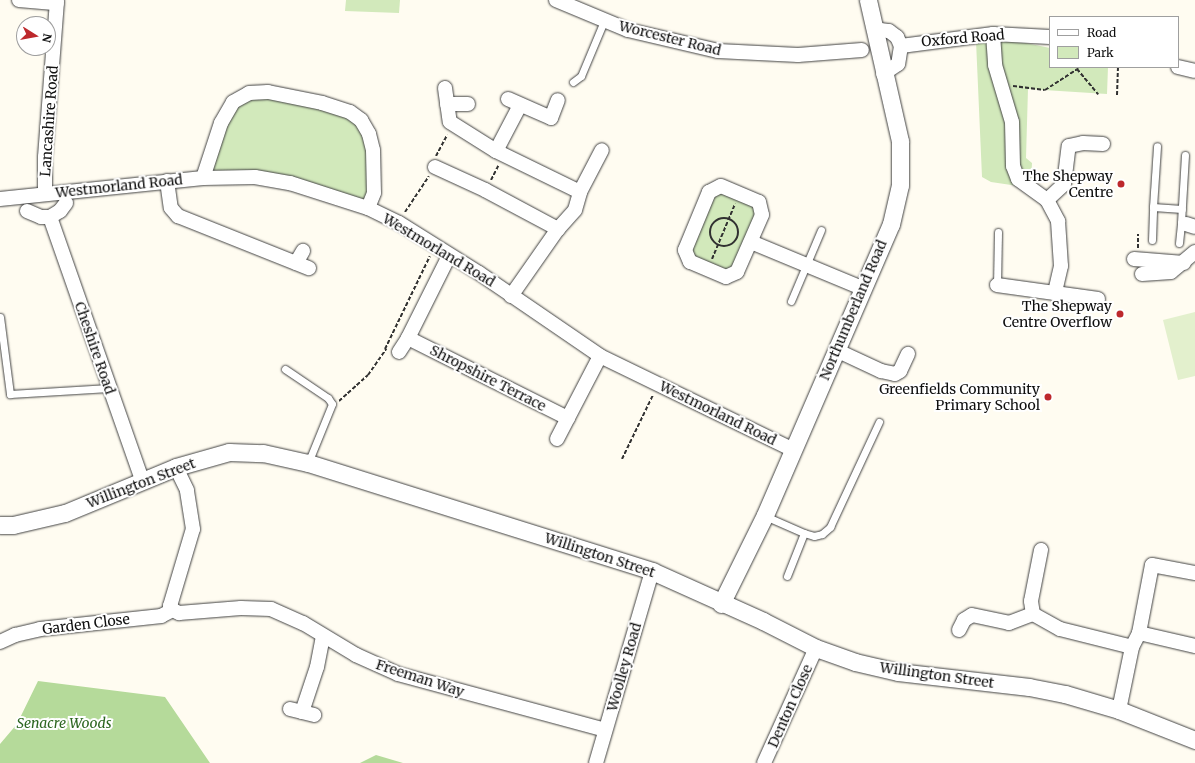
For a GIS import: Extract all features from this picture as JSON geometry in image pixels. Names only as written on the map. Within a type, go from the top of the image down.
[{"type":"street","points":[[19,0],[57,1]]},
{"type":"street","name":"Worcester Road","points":[[556,0],[604,21],[684,45],[743,54],[798,55],[862,50]]},
{"type":"street","name":"Northumberland Road","points":[[721,604],[765,516],[862,288],[891,224],[900,185],[900,140],[883,74],[868,0]]},
{"type":"street","name":"Lancashire Road","points":[[45,194],[45,157],[57,1]]},
{"type":"street","name":"Oxford Road","points":[[874,29],[889,31],[897,37],[901,46],[898,64],[883,74]]},
{"type":"street","points":[[993,34],[995,65],[1012,122],[1012,166],[1018,179],[1047,200],[1058,221],[1060,266],[1055,293]]},
{"type":"street","name":"Oxford Road","points":[[901,46],[993,34],[1049,37]]},
{"type":"street","points":[[1179,67],[1195,71]]},
{"type":"street","points":[[445,88],[450,122],[500,153],[580,192]]},
{"type":"street","points":[[203,178],[221,123],[233,102],[249,93],[268,92],[322,103],[350,112],[361,120],[369,134],[373,150],[374,193],[368,208]]},
{"type":"street","points":[[500,153],[514,102],[551,118],[558,100]]},
{"type":"street","points":[[447,104],[468,104]]},
{"type":"street","points":[[1047,200],[1064,184],[1069,146],[1083,143],[1103,144]]},
{"type":"street","points":[[511,296],[558,229],[575,210],[580,192],[602,150]]},
{"type":"street","points":[[435,167],[485,190],[558,229]]},
{"type":"street","name":"Westmorland Road","points":[[0,199],[167,181],[203,178],[255,177],[283,182],[368,208],[399,223],[434,247],[479,273],[600,356],[794,450]]},
{"type":"street","points":[[167,181],[171,208],[178,216],[303,261]]},
{"type":"street","points":[[721,186],[740,194],[759,202],[762,209],[762,215],[737,272],[732,276],[726,277],[690,262],[685,250],[709,192],[721,186]]},
{"type":"street","points":[[27,211],[41,217],[50,217],[60,211],[66,203]]},
{"type":"street","name":"Cheshire Road","points":[[50,217],[142,479]]},
{"type":"street","points":[[751,242],[862,288]]},
{"type":"street","points":[[1142,274],[1171,272],[1184,263],[1195,252]]},
{"type":"street","points":[[392,351],[408,338],[449,256]]},
{"type":"street","points":[[1134,259],[1184,263]]},
{"type":"street","points":[[997,285],[1098,299]]},
{"type":"street","name":"Shropshire Terrace","points":[[408,338],[568,418]]},
{"type":"street","points":[[836,350],[881,371],[895,374],[900,371],[908,354]]},
{"type":"street","points":[[557,439],[600,356]]},
{"type":"street","name":"Willington Street","points":[[0,526],[13,525],[65,513],[142,479],[176,466],[229,452],[264,453],[308,463],[652,571],[721,604],[763,621],[816,648],[855,662],[898,672],[1029,687],[1119,710],[1195,740]]},
{"type":"street","points":[[172,610],[170,606],[192,529],[187,490],[176,466]]},
{"type":"street","points":[[1033,614],[1031,601],[1041,550]]},
{"type":"street","points":[[1119,710],[1132,647],[1139,633],[1152,565],[1195,572]]},
{"type":"street","name":"Woolley Road","points":[[596,763],[652,571]]},
{"type":"street","name":"Freeman Way","points":[[172,610],[179,613],[242,608],[271,609],[303,623],[323,637],[398,674],[605,730]]},
{"type":"street","name":"Garden Close","points":[[0,642],[40,629],[161,616],[172,610]]},
{"type":"street","points":[[959,630],[964,620],[972,615],[1009,623],[1033,614],[1060,629],[1132,647]]},
{"type":"street","points":[[1139,633],[1195,646]]},
{"type":"street","points":[[302,712],[317,667],[323,637]]},
{"type":"street","name":"Denton Close","points":[[764,763],[816,648]]},
{"type":"lane","points":[[573,82],[581,76],[604,21]]},
{"type":"lane","points":[[1152,240],[1157,146]]},
{"type":"lane","points":[[1179,243],[1187,224],[1182,209],[1185,155]]},
{"type":"lane","points":[[1153,207],[1182,209]]},
{"type":"lane","points":[[791,301],[821,230]]},
{"type":"lane","points":[[997,285],[998,232]]},
{"type":"lane","points":[[0,317],[10,394],[109,388]]},
{"type":"lane","points":[[285,369],[328,398],[332,404],[308,463]]},
{"type":"lane","points":[[765,516],[804,534],[814,536],[822,534],[830,527],[879,422]]},
{"type":"lane","points":[[787,576],[804,534]]},
{"type":"path","points":[[1000,82],[1045,90],[1078,68],[1098,94]]},
{"type":"path","points":[[1117,95],[1118,68]]},
{"type":"path","points":[[485,190],[500,153]]},
{"type":"path","points":[[707,269],[740,194]]},
{"type":"path","points":[[718,219],[729,219],[737,227],[736,238],[728,245],[718,245],[710,237],[710,227],[718,219]]},
{"type":"path","points":[[332,404],[343,400],[392,351],[434,247]]},
{"type":"path","points":[[622,459],[658,385]]},
{"type":"green space","points":[[346,0],[400,0],[399,13],[345,11]]},
{"type":"green space","points":[[976,41],[1021,42],[1049,48],[1049,68],[1108,68],[1107,94],[1028,89],[1026,158],[1032,163],[1031,183],[1024,187],[991,182],[982,177]]},
{"type":"green space","points":[[249,93],[350,112],[369,134],[368,208],[290,183],[203,178],[221,123]]},
{"type":"green space","points":[[719,192],[755,206],[758,213],[731,271],[693,257],[691,253],[713,195]]},
{"type":"green space","points":[[1195,312],[1195,376],[1178,380],[1163,320]]},
{"type":"green space","name":"Senacre Woods","points":[[38,681],[165,697],[210,763],[0,763],[0,744],[17,724]]},
{"type":"green space","points":[[376,755],[403,763],[360,763]]},
{"type":"place","name":"The Shepway Centre","points":[[1121,184]]},
{"type":"place","name":"The Shepway Centre Overflow","points":[[1120,314]]},
{"type":"place","name":"Greenfields Community Primary School","points":[[1048,397]]}]
